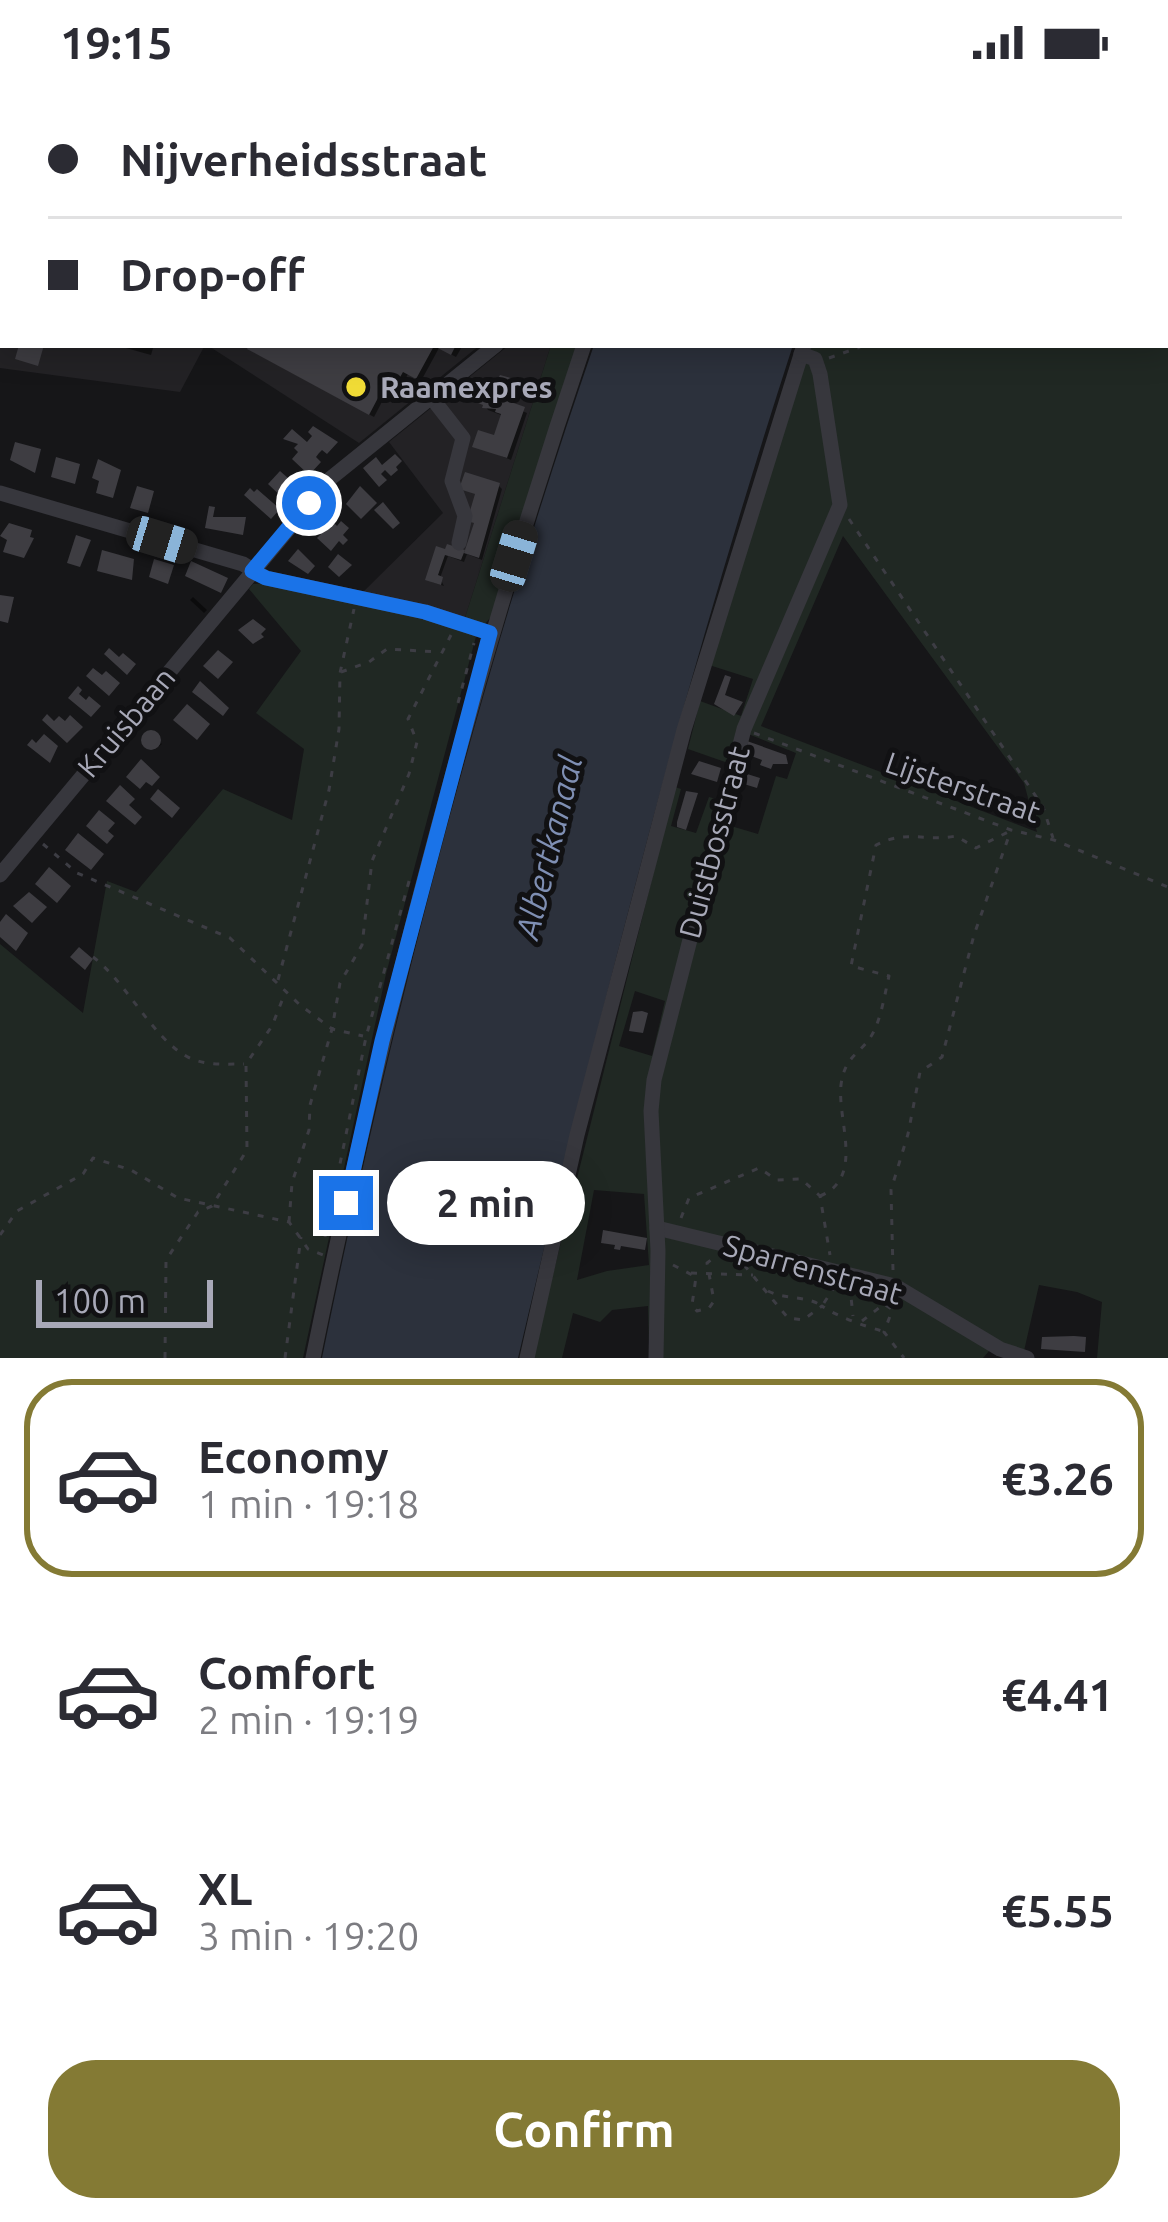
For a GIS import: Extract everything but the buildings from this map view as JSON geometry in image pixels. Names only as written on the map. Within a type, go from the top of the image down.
[{"type":"street","name":"Kruisbaan","points":[[0,874],[331,478],[492,348]]},
{"type":"street","points":[[313,1358],[382,1041],[490,633],[583,348]]},
{"type":"street","points":[[527,1358],[577,1135],[684,730],[803,349],[818,367],[840,505]]},
{"type":"street","points":[[431,398],[463,439],[452,481],[465,516],[459,543]]},
{"type":"street","points":[[0,493],[243,564],[266,578],[490,633]]},
{"type":"street","name":"Duistbosstraat","points":[[656,1358],[658,1251],[650,1111],[654,1080],[744,729],[840,505]]},
{"type":"street","name":"Sparrenstraat","points":[[656,1228],[896,1286],[1000,1349],[1028,1358]]},
{"type":"path","points":[[832,348],[833,354]]},
{"type":"path","points":[[818,367],[833,354],[856,348]]},
{"type":"path","points":[[840,505],[1042,807],[1054,840]]},
{"type":"path","points":[[278,982],[329,790],[339,729],[340,673],[357,597]]},
{"type":"path","points":[[289,1222],[292,1183],[309,1130],[310,1106],[340,983],[362,945],[372,861],[417,742],[408,719],[440,652],[463,624]]},
{"type":"path","points":[[340,673],[387,649],[440,652]]},
{"type":"path","name":"Lijsterstraat","points":[[744,729],[1168,886]]},
{"type":"path","points":[[820,1196],[840,1180],[848,1157],[839,1109],[841,1079],[850,1055],[877,1027],[890,976],[851,966],[876,845],[896,835],[921,834],[934,840],[956,836],[976,848],[1011,830]]},
{"type":"path","points":[[884,1332],[894,1311],[896,1286],[891,1190],[920,1072],[942,1057],[974,935],[1011,830]]},
{"type":"path","points":[[32,835],[77,873],[230,938],[332,1030],[382,1041]]},
{"type":"path","points":[[93,956],[186,1056],[214,1065],[245,1064]]},
{"type":"path","points":[[165,1358],[166,1260],[198,1212],[212,1206],[247,1150],[245,1064],[272,1026],[286,991]]},
{"type":"path","points":[[0,1235],[17,1211],[83,1174],[93,1158],[130,1170],[178,1198],[289,1222],[308,1249],[333,1259]]},
{"type":"path","points":[[680,1232],[682,1209],[689,1198],[759,1168],[778,1180],[801,1179],[820,1196],[823,1230],[831,1247],[829,1260]]},
{"type":"path","points":[[285,1358],[302,1235]]},
{"type":"path","points":[[658,1251],[679,1271],[755,1275]]},
{"type":"path","points":[[690,1273],[696,1277],[692,1305],[697,1311],[709,1308],[714,1301],[707,1263],[722,1257]]},
{"type":"path","points":[[739,1262],[788,1318],[803,1320],[822,1306],[835,1286],[845,1287],[851,1297],[853,1318]]},
{"type":"path","points":[[882,1271],[892,1264]]},
{"type":"path","points":[[767,1291],[814,1301],[836,1317],[853,1318],[884,1332],[904,1358]]},
{"type":"path","points":[[860,1322],[884,1304],[894,1311]]},
{"type":"shaded area","points":[[0,348],[203,348],[180,392],[0,368]]},
{"type":"shaded area","points":[[212,348],[476,348],[359,443]]},
{"type":"shaded area","points":[[505,348],[550,348],[464,621],[360,595],[443,513],[389,442]]},
{"type":"shaded area","points":[[550,348],[580,348],[491,617],[482,627],[464,621]]},
{"type":"shaded area","points":[[809,348],[1168,348],[1168,1358],[1097,1358],[1102,1302],[1039,1285],[1024,1351],[997,1342],[983,1358],[661,1358],[649,1343],[648,1306],[612,1310],[600,1322],[573,1313],[562,1358],[532,1358],[675,787],[681,789],[671,826],[696,833],[709,797],[735,804],[731,826],[758,834],[776,776],[787,779],[796,753],[738,730],[728,763],[688,749],[700,701],[741,716],[753,679],[709,665]],"holes":[[[843,536],[1024,783],[1037,832],[761,726]],[[635,991],[665,1001],[652,1056],[619,1046]],[[594,1190],[644,1194],[649,1265],[577,1280]]]},
{"type":"shaded area","points":[[269,583],[478,629],[386,974],[303,1358],[0,1358],[0,944],[83,1013],[107,881],[136,892],[223,789],[292,820],[304,749],[256,713],[301,651],[249,589],[253,584]]},
{"type":"water","name":"Albertkanaal","points":[[593,348],[792,348],[645,848],[518,1358],[322,1358],[409,974],[476,721]]},
{"type":"place","name":"Raamexpres","points":[[356,387]]},
{"type":"route","points":[[309,503],[252,571],[425,612],[490,633],[382,1041],[346,1203]]}]
